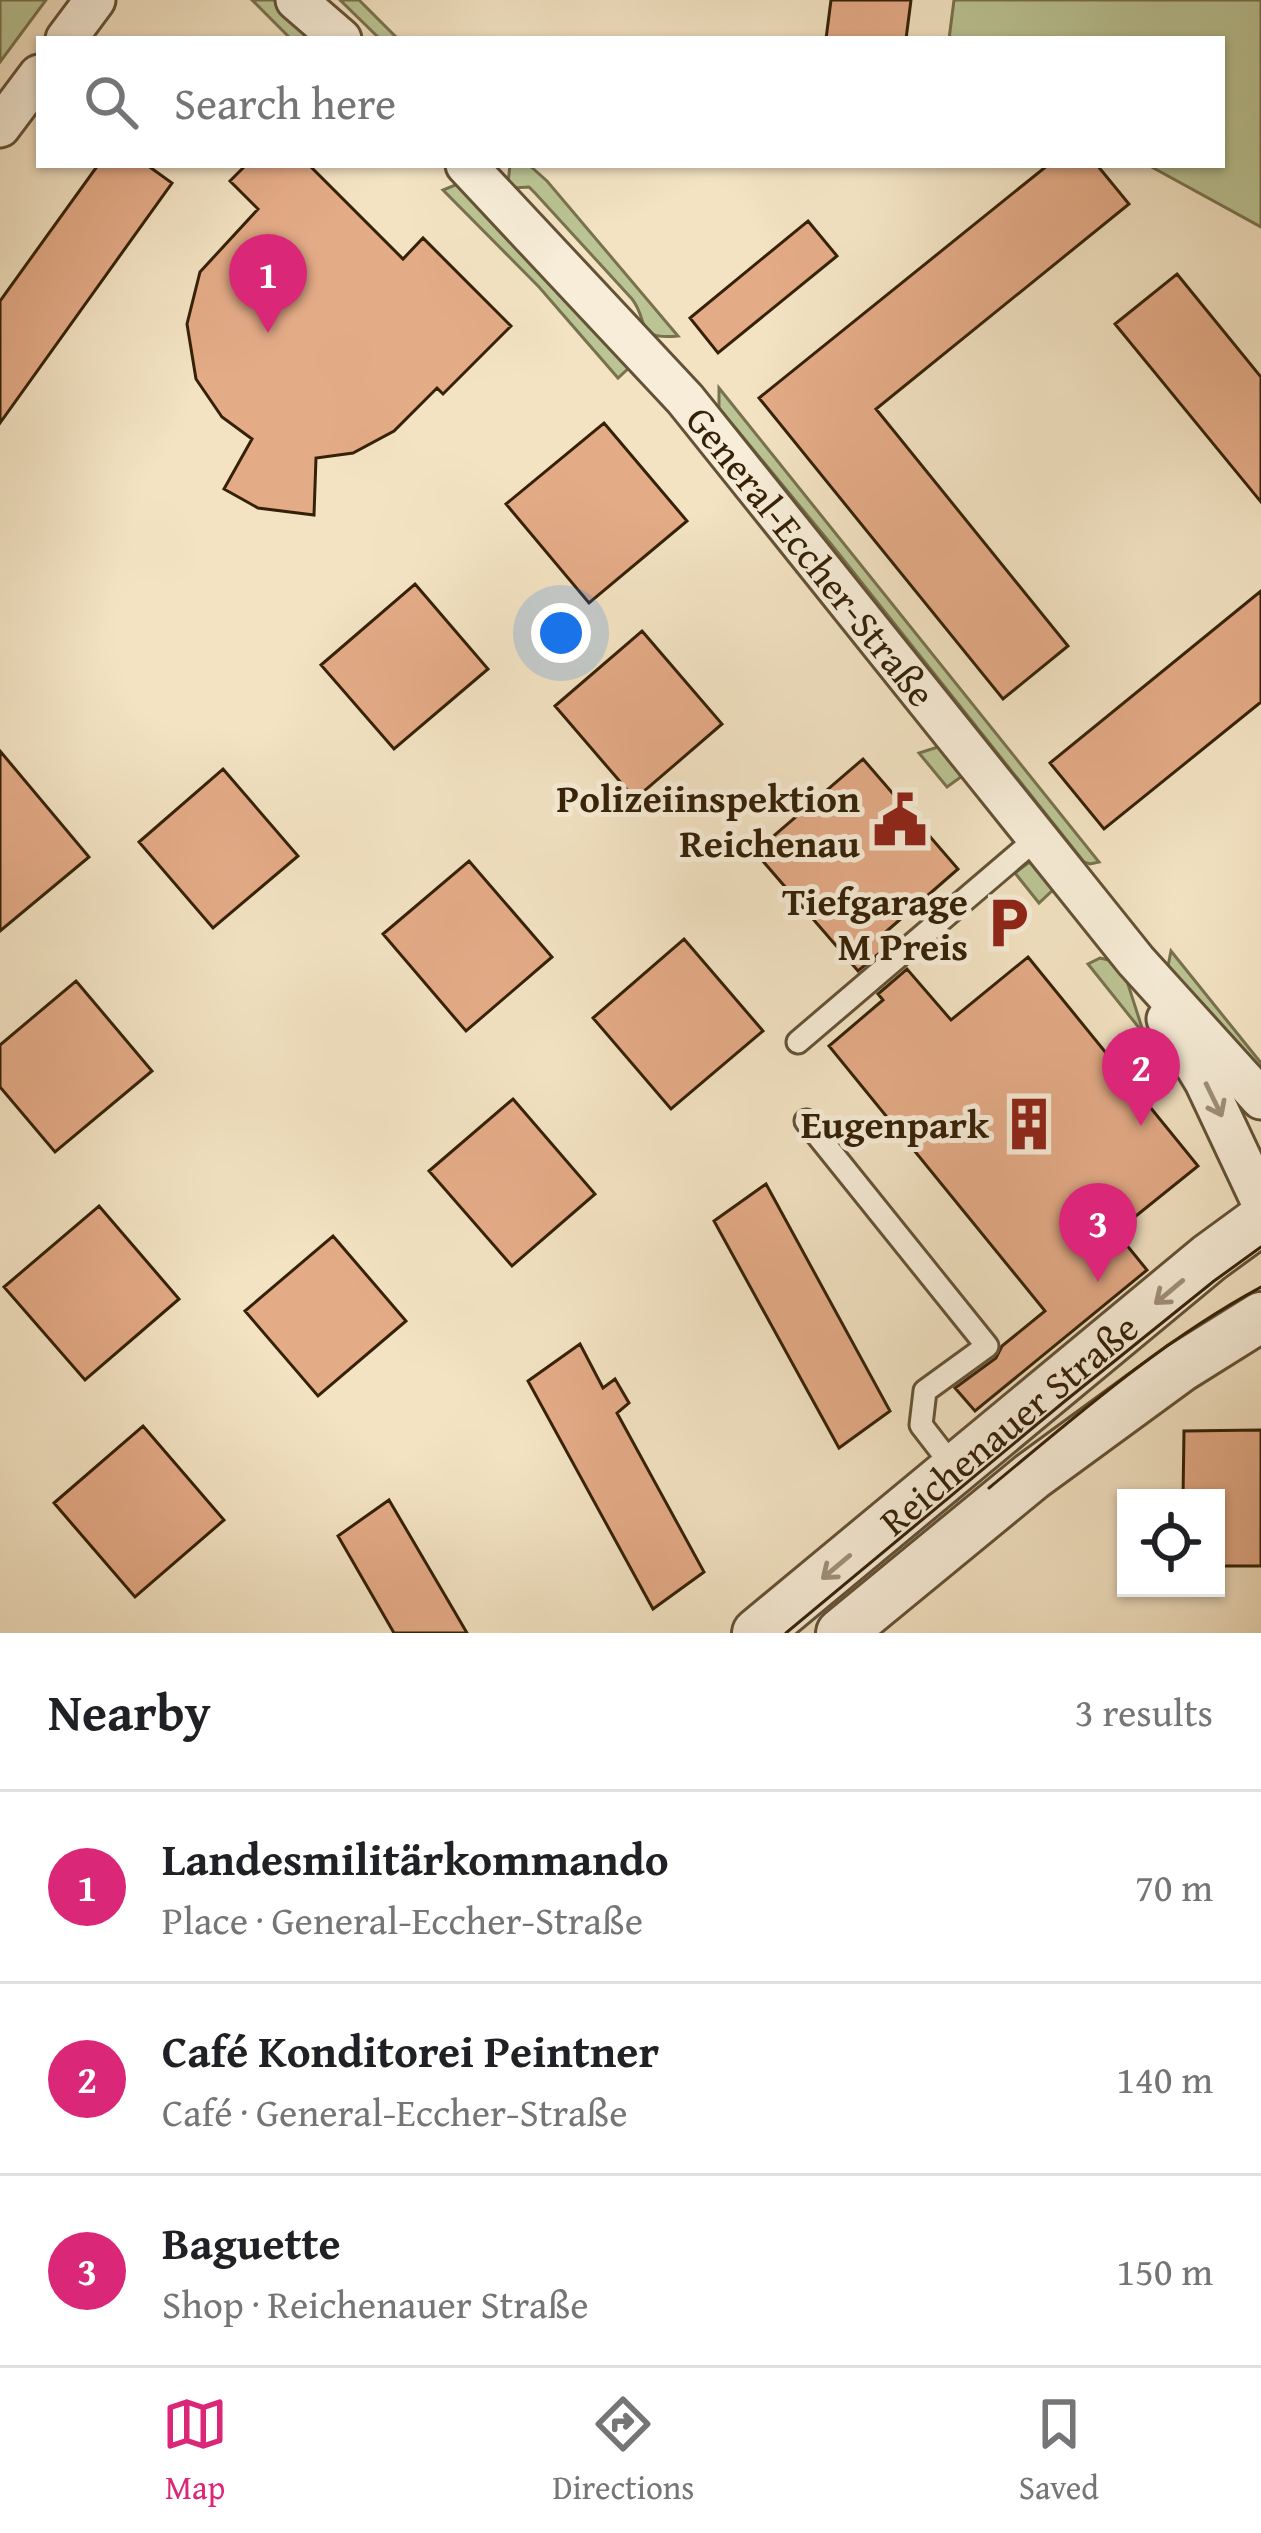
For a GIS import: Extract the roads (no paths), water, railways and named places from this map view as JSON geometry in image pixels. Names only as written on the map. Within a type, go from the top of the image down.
[{"type":"street","points":[[68,36],[95,0]]},
{"type":"street","points":[[296,0],[338,36]]},
{"type":"street","points":[[0,127],[36,79]]},
{"type":"street","name":"General-Eccher-Straße","points":[[469,168],[685,399],[1136,961],[1261,1099]]},
{"type":"street","name":"General-Eccher-Straße","points":[[1136,961],[1205,1082],[1261,1201]]},
{"type":"street","name":"Reichenauer Straße","points":[[757,1633],[1261,1220]]},
{"type":"street","name":"Reichenauer Straße","points":[[841,1633],[1032,1476],[1181,1367],[1261,1317]]},
{"type":"lane","points":[[798,1042],[1036,839]]},
{"type":"lane","points":[[806,1121],[987,1346],[925,1391],[921,1425],[955,1469]]},
{"type":"tram line","points":[[786,1633],[1065,1401],[1261,1247]]},
{"type":"tram line","points":[[989,1488],[1154,1355],[1261,1287]]},
{"type":"place","name":"Landesmilitärkommando","points":[[268,333]]},
{"type":"place","name":"Polizeiinspektion Reichenau","points":[[900,820]]},
{"type":"place","name":"Tiefgarage M Preis","points":[[1008,923]]},
{"type":"place","name":"Eugenpark","points":[[1029,1124]]},
{"type":"place","name":"Café Konditorei Peintner","points":[[1141,1126]]},
{"type":"place","name":"Baguette","points":[[1098,1282]]}]
